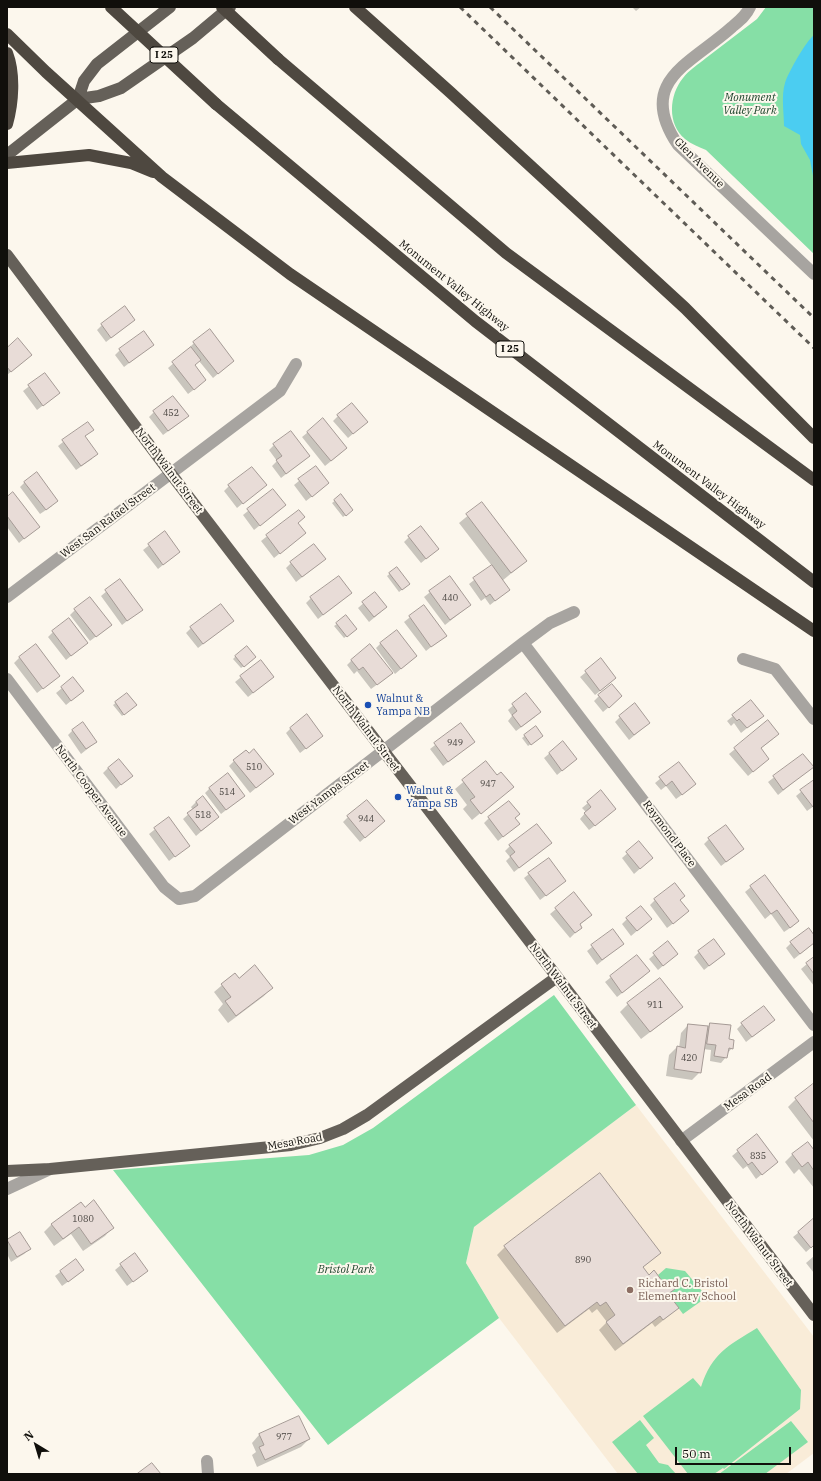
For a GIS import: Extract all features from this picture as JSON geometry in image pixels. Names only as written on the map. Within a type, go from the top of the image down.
[{"type":"highway","name":"Monument Valley Highway","points":[[111,7],[216,104],[474,321],[814,582]]},
{"type":"highway","points":[[222,7],[278,59],[506,253],[814,480]]},
{"type":"highway","points":[[355,7],[450,92],[685,308],[814,438]]},
{"type":"highway","points":[[7,34],[46,72],[78,99],[162,177],[290,274],[814,631]]},
{"type":"highway","points":[[7,54],[11,74],[12,91],[7,124]]},
{"type":"highway","points":[[7,163],[89,155],[131,163],[162,177]]},
{"type":"main road","points":[[78,99],[84,81],[97,64],[170,7]]},
{"type":"main road","points":[[7,155],[78,99],[99,96],[121,88],[193,38],[230,7]]},
{"type":"main road","name":"North Walnut Street","points":[[7,255],[171,474],[814,1315]]},
{"type":"main road","name":"Mesa Road","points":[[7,1171],[50,1169],[291,1145],[320,1138],[343,1129],[367,1115],[557,977]]},
{"type":"street","name":"Glen Avenue","points":[[750,7],[748,13],[677,71],[671,79],[663,100],[664,122],[678,145],[814,274]]},
{"type":"street","name":"West San Rafael Street","points":[[7,597],[280,392],[296,364]]},
{"type":"street","name":"West Yampa Street","points":[[179,899],[195,896],[550,623],[574,612]]},
{"type":"street","name":"Raymond Place","points":[[524,643],[814,1026]]},
{"type":"street","points":[[743,659],[775,668],[814,719]]},
{"type":"street","name":"North Cooper Avenue","points":[[7,679],[164,887],[179,899]]},
{"type":"street","name":"Mesa Road","points":[[681,1141],[814,1042]]},
{"type":"street","points":[[7,1189],[50,1169]]},
{"type":"street","points":[[207,1461],[208,1474]]},
{"type":"shaded area","name":"Richard C. Bristol Elementary School","points":[[636,1105],[814,1337],[814,1453],[786,1474],[618,1474],[499,1318],[466,1263],[474,1227]]},
{"type":"green space","name":"Monument Valley Park","points":[[766,7],[814,7],[814,254],[706,150],[685,139],[675,126],[673,118],[672,109],[675,93],[678,85],[685,75],[757,19]]},
{"type":"green space","name":"Bristol Park","points":[[554,995],[636,1105],[474,1227],[466,1263],[499,1318],[328,1445],[113,1170],[309,1155],[343,1145],[373,1128]]},
{"type":"green space","points":[[666,1268],[685,1271],[707,1297],[683,1314],[668,1294],[675,1289],[669,1282],[665,1285],[658,1275]]},
{"type":"green space","points":[[757,1328],[801,1390],[800,1409],[724,1469],[723,1468],[714,1474],[688,1474],[643,1416],[693,1378],[701,1387],[705,1375],[716,1358],[729,1346]]},
{"type":"green space","points":[[640,1420],[654,1438],[646,1445],[659,1463],[668,1465],[676,1474],[638,1474],[612,1442]]},
{"type":"green space","points":[[791,1421],[808,1442],[765,1474],[719,1474]]},
{"type":"water","points":[[814,35],[814,181],[810,160],[801,144],[800,135],[784,126],[783,99],[785,83],[790,72],[802,50]]},
{"type":"building","points":[[125,306],[135,320],[111,338],[101,324]]},
{"type":"building","points":[[210,329],[234,361],[218,374],[193,342]]},
{"type":"building","points":[[144,331],[154,345],[129,363],[119,349]]},
{"type":"building","points":[[18,338],[32,355],[11,372],[7,367],[7,348]]},
{"type":"building","points":[[191,347],[201,360],[195,365],[206,380],[194,390],[172,362]]},
{"type":"building","points":[[45,373],[60,393],[43,406],[28,385]]},
{"type":"building","points":[[173,396],[189,416],[168,431],[153,411]]},
{"type":"building","points":[[352,403],[368,422],[353,434],[337,415]]},
{"type":"building","points":[[323,418],[347,448],[331,461],[307,432]]},
{"type":"building","points":[[88,422],[94,430],[85,436],[98,454],[81,466],[62,440]]},
{"type":"building","points":[[291,431],[310,456],[286,474],[276,460],[282,456],[273,444]]},
{"type":"building","points":[[316,466],[329,483],[312,497],[298,479]]},
{"type":"building","points":[[252,467],[267,485],[243,504],[228,485]]},
{"type":"building","points":[[37,472],[58,501],[46,510],[24,482]]},
{"type":"building","points":[[273,489],[286,505],[260,526],[247,509]]},
{"type":"building","points":[[13,492],[40,527],[24,539],[7,516],[7,497]]},
{"type":"building","points":[[341,494],[353,510],[346,516],[334,500]]},
{"type":"building","points":[[482,502],[527,561],[511,573],[466,514]]},
{"type":"building","points":[[299,510],[305,517],[298,523],[306,533],[280,554],[266,535]]},
{"type":"building","points":[[421,526],[439,549],[426,559],[408,536]]},
{"type":"building","points":[[165,531],[180,552],[163,565],[148,544]]},
{"type":"building","points":[[314,544],[326,559],[302,577],[290,562]]},
{"type":"building","points":[[492,565],[510,590],[495,601],[490,594],[486,597],[473,578]]},
{"type":"building","points":[[397,567],[410,584],[402,590],[389,573]]},
{"type":"building","points":[[339,576],[352,593],[323,615],[310,597]]},
{"type":"building","points":[[450,576],[471,605],[450,620],[429,591]]},
{"type":"building","points":[[120,579],[143,610],[127,621],[105,590]]},
{"type":"building","points":[[375,592],[387,607],[374,617],[362,602]]},
{"type":"building","points":[[90,597],[112,625],[96,637],[74,609]]},
{"type":"building","points":[[221,604],[234,621],[203,644],[190,627]]},
{"type":"building","points":[[424,605],[447,636],[431,647],[409,616]]},
{"type":"building","points":[[346,615],[357,629],[347,637],[336,623]]},
{"type":"building","points":[[69,618],[88,643],[71,656],[52,631]]},
{"type":"building","points":[[397,630],[417,656],[401,669],[380,643]]},
{"type":"building","points":[[36,644],[60,676],[43,689],[19,657]]},
{"type":"building","points":[[370,644],[393,673],[377,685],[363,667],[359,670],[351,660]]},
{"type":"building","points":[[247,646],[256,657],[244,667],[235,656]]},
{"type":"building","points":[[601,658],[616,678],[600,691],[585,671]]},
{"type":"building","points":[[261,660],[274,677],[253,693],[240,676]]},
{"type":"building","points":[[73,677],[84,691],[71,701],[61,687]]},
{"type":"building","points":[[612,684],[622,696],[609,708],[598,695]]},
{"type":"building","points":[[127,693],[137,705],[124,715],[115,702]]},
{"type":"building","points":[[526,693],[541,712],[521,727],[512,715],[517,711],[512,704]]},
{"type":"building","points":[[751,700],[764,716],[747,728],[739,719],[737,721],[732,715]]},
{"type":"building","points":[[635,703],[650,723],[634,735],[619,716]]},
{"type":"building","points":[[307,714],[323,736],[306,749],[290,728]]},
{"type":"building","points":[[768,720],[779,734],[761,748],[769,759],[753,772],[734,748]]},
{"type":"building","points":[[83,722],[97,742],[86,749],[72,730]]},
{"type":"building","points":[[461,723],[475,742],[448,762],[434,743]]},
{"type":"building","points":[[536,726],[543,736],[531,745],[524,735]]},
{"type":"building","points":[[563,741],[577,759],[562,771],[549,753]]},
{"type":"building","points":[[254,749],[274,774],[256,788],[233,760],[246,750],[249,753]]},
{"type":"building","points":[[803,754],[814,767],[783,790],[773,776]]},
{"type":"building","points":[[119,759],[133,776],[121,785],[108,768]]},
{"type":"building","points":[[486,761],[497,775],[501,772],[514,787],[481,814],[470,800],[475,797],[462,780]]},
{"type":"building","points":[[679,762],[696,784],[682,795],[672,781],[666,786],[659,777]]},
{"type":"building","points":[[228,773],[245,796],[226,810],[209,788]]},
{"type":"building","points":[[814,780],[814,806],[813,807],[800,790]]},
{"type":"building","points":[[601,790],[616,809],[595,826],[584,813],[591,807],[587,802]]},
{"type":"building","points":[[203,796],[219,817],[201,831],[187,813],[198,805],[196,802]]},
{"type":"building","points":[[367,800],[385,821],[365,838],[347,816]]},
{"type":"building","points":[[509,801],[520,814],[515,818],[520,824],[503,837],[488,817]]},
{"type":"building","points":[[169,817],[190,846],[175,857],[154,828]]},
{"type":"building","points":[[537,824],[552,843],[519,868],[510,856],[515,852],[509,845]]},
{"type":"building","points":[[726,825],[744,849],[726,862],[708,838]]},
{"type":"building","points":[[639,841],[653,858],[640,869],[626,852]]},
{"type":"building","points":[[549,858],[566,881],[546,896],[528,873]]},
{"type":"building","points":[[765,875],[799,921],[790,928],[777,910],[771,914],[750,886]]},
{"type":"building","points":[[675,883],[685,896],[680,900],[689,911],[673,924],[654,899]]},
{"type":"building","points":[[574,892],[592,915],[580,924],[582,928],[575,933],[555,908]]},
{"type":"building","points":[[641,906],[652,919],[637,931],[626,918]]},
{"type":"building","points":[[809,928],[814,935],[814,943],[800,954],[790,942]]},
{"type":"building","points":[[613,929],[624,944],[602,960],[591,945]]},
{"type":"building","points":[[714,939],[725,954],[709,966],[698,951]]},
{"type":"building","points":[[668,941],[678,954],[663,966],[653,953]]},
{"type":"building","points":[[637,955],[650,971],[622,993],[610,976]]},
{"type":"building","points":[[814,957],[814,974],[806,963]]},
{"type":"building","points":[[255,965],[273,988],[236,1016],[225,1001],[231,997],[221,984],[235,973],[239,978]]},
{"type":"building","points":[[660,978],[683,1007],[650,1032],[627,1003]]},
{"type":"building","points":[[764,1006],[775,1020],[752,1037],[741,1023]]},
{"type":"building","points":[[710,1023],[731,1025],[729,1039],[734,1040],[733,1049],[729,1048],[727,1058],[714,1056],[716,1045],[707,1044]]},
{"type":"building","points":[[688,1024],[708,1026],[701,1073],[674,1069],[677,1046],[685,1048]]},
{"type":"building","points":[[813,1084],[814,1085],[814,1123],[795,1098]]},
{"type":"building","points":[[757,1134],[778,1162],[762,1175],[752,1162],[748,1165],[737,1150]]},
{"type":"building","points":[[808,1142],[814,1150],[814,1171],[808,1162],[802,1167],[792,1154]]},
{"type":"building","name":"Richard C. Bristol Elementary School","points":[[600,1173],[661,1253],[643,1267],[649,1275],[654,1270],[665,1285],[669,1282],[675,1289],[668,1294],[679,1308],[663,1320],[660,1316],[623,1344],[606,1322],[615,1315],[606,1302],[600,1306],[597,1302],[565,1326],[504,1246]]},
{"type":"building","points":[[94,1200],[114,1228],[91,1244],[79,1227],[63,1239],[51,1224],[81,1202],[85,1207]]},
{"type":"building","points":[[814,1218],[814,1245],[811,1248],[798,1232]]},
{"type":"building","points":[[20,1232],[31,1249],[17,1257],[7,1240]]},
{"type":"building","points":[[135,1253],[148,1271],[133,1282],[120,1264]]},
{"type":"building","points":[[76,1259],[84,1270],[68,1282],[60,1271]]},
{"type":"building","points":[[299,1416],[310,1439],[265,1460],[259,1447],[264,1445],[259,1434]]},
{"type":"building","points":[[152,1463],[161,1474],[137,1474]]},
{"type":"railway","points":[[460,7],[814,348]]},
{"type":"railway","points":[[490,7],[814,318]]},
{"type":"place","name":"Walnut & Yampa NB","points":[[368,705]]},
{"type":"place","name":"Walnut & Yampa SB","points":[[398,797]]},
{"type":"place","name":"Richard C. Bristol Elementary School","points":[[630,1290]]}]
